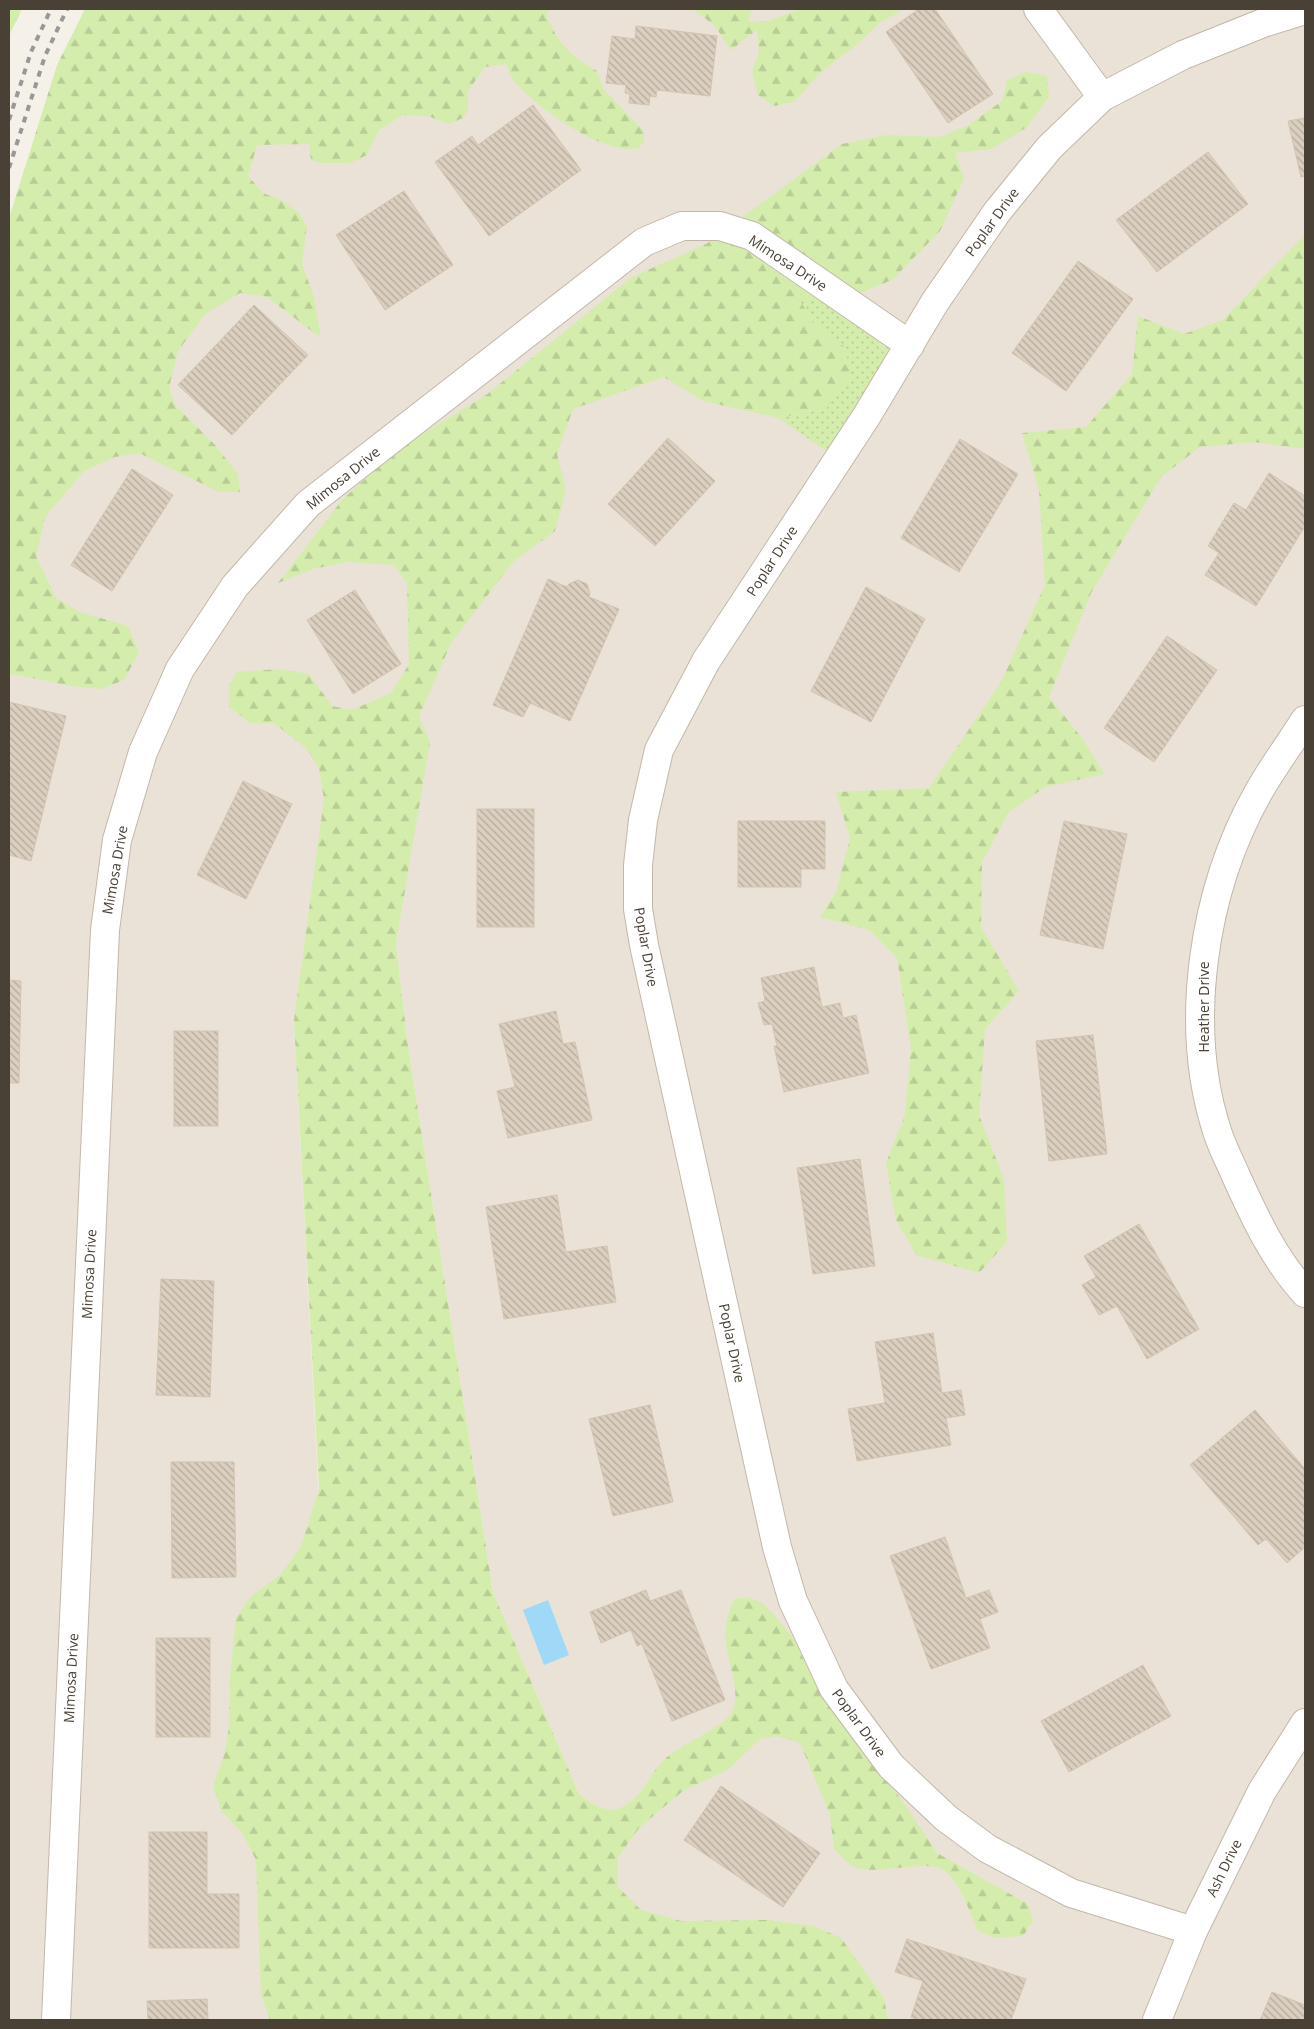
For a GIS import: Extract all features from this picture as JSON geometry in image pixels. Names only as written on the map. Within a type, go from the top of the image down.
[{"type":"street","points":[[1038,9],[1102,97]]},
{"type":"street","name":"Poplar Drive","points":[[1193,1931],[1071,1893],[988,1849],[946,1818],[891,1766],[834,1689],[793,1601],[777,1547],[643,936],[638,909],[638,865],[643,820],[659,750],[706,661],[910,345],[935,302],[997,212],[1049,148],[1102,97],[1183,55],[1263,23],[1305,10]]},
{"type":"street","name":"Mimosa Drive","points":[[56,2020],[105,930],[117,840],[143,752],[180,669],[235,586],[308,504],[644,242],[682,226],[720,226],[752,236],[910,345]]},
{"type":"street","name":"Heather Drive","points":[[1305,720],[1258,794],[1232,848],[1213,904],[1202,969],[1201,1033],[1207,1090],[1218,1134],[1254,1217],[1289,1275],[1305,1293]]},
{"type":"street","name":"Ash Drive","points":[[1157,2020],[1193,1931],[1262,1791],[1305,1723]]},
{"type":"shaded area","points":[[456,9],[1305,9],[1305,2020],[635,2020],[579,1794],[493,1592],[407,1039],[396,944],[429,742],[294,1020],[346,2020],[9,2020],[9,386],[217,171]]},
{"type":"green space","points":[[9,9],[22,9],[9,36]]},
{"type":"green space","points":[[85,9],[551,9],[546,14],[560,41],[579,59],[597,71],[604,90],[644,131],[644,141],[639,148],[624,149],[608,145],[590,137],[554,116],[524,92],[513,79],[506,64],[485,67],[468,91],[468,109],[463,118],[448,124],[428,116],[403,115],[378,131],[367,155],[350,163],[321,163],[311,160],[309,144],[257,145],[248,176],[263,193],[283,201],[299,213],[307,226],[302,264],[314,297],[321,338],[267,297],[240,293],[205,314],[178,351],[169,387],[175,405],[215,445],[238,474],[240,492],[219,492],[139,453],[115,457],[84,471],[45,517],[36,556],[56,598],[80,612],[128,626],[139,652],[124,680],[101,689],[71,686],[13,674],[9,676],[9,218],[57,65]]},
{"type":"green space","points":[[693,9],[751,9],[749,22],[768,21],[800,9],[904,9],[881,22],[854,47],[821,72],[794,102],[774,106],[758,95],[752,72],[759,52],[757,30],[731,50],[715,26]]},
{"type":"green space","points":[[1026,72],[1047,76],[1049,97],[1027,127],[992,149],[955,153],[964,178],[940,231],[892,280],[860,293],[800,300],[812,322],[845,347],[851,375],[826,409],[778,418],[703,401],[664,377],[573,409],[557,454],[566,490],[555,531],[513,562],[451,643],[419,717],[430,742],[396,944],[407,1039],[493,1592],[579,1794],[604,1809],[620,1808],[628,1804],[640,1792],[666,1758],[729,1716],[735,1702],[735,1687],[728,1658],[725,1636],[726,1624],[734,1599],[748,1597],[764,1604],[791,1635],[854,1738],[906,1806],[937,1853],[1028,1904],[1033,1921],[1023,1936],[996,1938],[978,1931],[961,1891],[945,1871],[937,1867],[927,1866],[867,1870],[851,1865],[834,1849],[830,1815],[800,1743],[777,1736],[760,1739],[729,1769],[683,1791],[640,1827],[618,1857],[618,1887],[641,1910],[681,1921],[768,1920],[814,1926],[841,1938],[884,1998],[888,2020],[270,2020],[261,1995],[256,1860],[243,1834],[221,1810],[213,1786],[224,1756],[229,1726],[230,1676],[236,1618],[250,1597],[281,1574],[301,1546],[319,1489],[294,1020],[324,799],[319,768],[307,749],[274,723],[250,723],[229,707],[229,685],[237,672],[279,669],[309,674],[332,706],[352,710],[391,693],[409,664],[407,583],[394,565],[347,562],[313,569],[278,583],[342,500],[398,449],[486,395],[632,277],[706,244],[842,144],[886,135],[939,137],[967,126],[1002,101],[1007,80]]},
{"type":"green space","points":[[1305,234],[1305,449],[1254,442],[1200,447],[1161,477],[1091,593],[1049,697],[1082,738],[1104,774],[1045,787],[1009,812],[982,862],[981,927],[1019,991],[985,1029],[979,1115],[1004,1179],[1007,1242],[979,1273],[916,1255],[896,1220],[886,1163],[905,1115],[911,1048],[897,958],[869,930],[820,917],[836,892],[850,838],[836,792],[929,788],[1000,684],[1045,585],[1039,490],[1022,433],[1086,427],[1132,374],[1138,316],[1184,334],[1223,320]]},
{"type":"green space","points":[[831,296],[903,347],[834,456],[778,418],[826,409],[845,347],[812,322],[799,300]]},
{"type":"water","points":[[548,1600],[569,1655],[544,1665],[523,1610]]},
{"type":"building","points":[[919,9],[935,9],[993,94],[948,123],[886,32]]},
{"type":"building","points":[[636,26],[717,36],[710,96],[657,90],[656,97],[650,96],[649,105],[629,103],[630,94],[625,93],[626,85],[606,83],[612,36],[635,39]]},
{"type":"building","points":[[533,105],[581,170],[489,236],[435,162],[472,136],[478,145]]},
{"type":"building","points":[[1305,118],[1305,176],[1301,177],[1288,121]]},
{"type":"building","points":[[1208,152],[1248,204],[1157,272],[1116,220]]},
{"type":"building","points":[[404,191],[453,265],[385,310],[336,235]]},
{"type":"building","points":[[1078,261],[1133,299],[1066,391],[1012,353]]},
{"type":"building","points":[[254,305],[308,355],[232,435],[178,385]]},
{"type":"building","points":[[668,438],[715,481],[655,546],[608,504]]},
{"type":"building","points":[[960,439],[1018,474],[959,572],[901,538]]},
{"type":"building","points":[[132,469],[173,495],[112,591],[71,565]]},
{"type":"building","points":[[1269,473],[1305,496],[1305,526],[1256,606],[1205,575],[1219,553],[1208,546],[1234,503],[1246,510]]},
{"type":"building","points":[[548,579],[567,587],[578,580],[587,584],[590,593],[589,597],[619,609],[570,721],[530,703],[523,717],[493,705]]},
{"type":"building","points":[[866,587],[925,619],[871,722],[811,691]]},
{"type":"building","points":[[355,590],[401,664],[353,694],[307,620]]},
{"type":"building","points":[[1167,636],[1217,670],[1154,762],[1104,728]]},
{"type":"building","points":[[9,702],[66,716],[31,861],[9,855]]},
{"type":"building","points":[[243,781],[292,804],[246,899],[197,875]]},
{"type":"building","points":[[477,809],[534,809],[534,927],[477,927]]},
{"type":"building","points":[[738,821],[825,821],[825,869],[801,869],[801,887],[738,887]]},
{"type":"building","points":[[1064,821],[1127,834],[1103,949],[1040,935]]},
{"type":"building","points":[[814,967],[822,1007],[840,1003],[843,1018],[856,1015],[869,1073],[784,1092],[774,1046],[777,1046],[772,1024],[764,1025],[758,1003],[765,1001],[761,978]]},
{"type":"building","points":[[9,980],[21,981],[19,1083],[9,1083]]},
{"type":"building","points":[[556,1011],[563,1044],[575,1042],[592,1120],[508,1138],[497,1091],[515,1087],[499,1024]]},
{"type":"building","points":[[174,1031],[218,1031],[218,1126],[174,1126]]},
{"type":"building","points":[[1093,1035],[1107,1154],[1049,1161],[1036,1041]]},
{"type":"building","points":[[860,1159],[875,1266],[813,1274],[797,1168]]},
{"type":"building","points":[[557,1195],[566,1252],[607,1246],[616,1302],[504,1319],[486,1207]]},
{"type":"building","points":[[1139,1224],[1199,1329],[1147,1359],[1117,1306],[1099,1315],[1082,1285],[1096,1277],[1084,1256]]},
{"type":"building","points":[[161,1279],[214,1281],[210,1397],[156,1395]]},
{"type":"building","points":[[933,1333],[942,1393],[961,1390],[965,1415],[946,1418],[951,1445],[857,1461],[848,1409],[885,1403],[875,1342]]},
{"type":"building","points":[[650,1405],[673,1502],[613,1516],[589,1419]]},
{"type":"building","points":[[1255,1410],[1305,1469],[1305,1547],[1287,1563],[1266,1539],[1258,1545],[1190,1465]]},
{"type":"building","points":[[171,1462],[234,1462],[236,1577],[172,1578]]},
{"type":"building","points":[[945,1537],[966,1598],[989,1590],[998,1612],[980,1619],[990,1648],[931,1669],[890,1556]]},
{"type":"building","points":[[646,1590],[650,1601],[681,1590],[725,1700],[672,1721],[642,1644],[637,1646],[631,1630],[601,1643],[590,1612]]},
{"type":"building","points":[[156,1638],[210,1638],[210,1737],[156,1737]]},
{"type":"building","points":[[1143,1665],[1171,1716],[1069,1772],[1041,1721]]},
{"type":"building","points":[[721,1786],[820,1853],[783,1907],[684,1840]]},
{"type":"building","points":[[149,1832],[207,1832],[207,1894],[239,1894],[239,1948],[149,1948]]},
{"type":"building","points":[[907,1939],[1026,1979],[1011,2020],[919,2020],[911,2017],[923,1981],[895,1972]]},
{"type":"building","points":[[1272,1992],[1305,2005],[1305,2020],[1260,2020]]},
{"type":"building","points":[[207,1999],[208,2020],[148,2020],[147,2001]]},
{"type":"railway","points":[[9,120],[31,52],[51,9]]},
{"type":"railway","points":[[9,168],[45,56],[67,9]]}]
